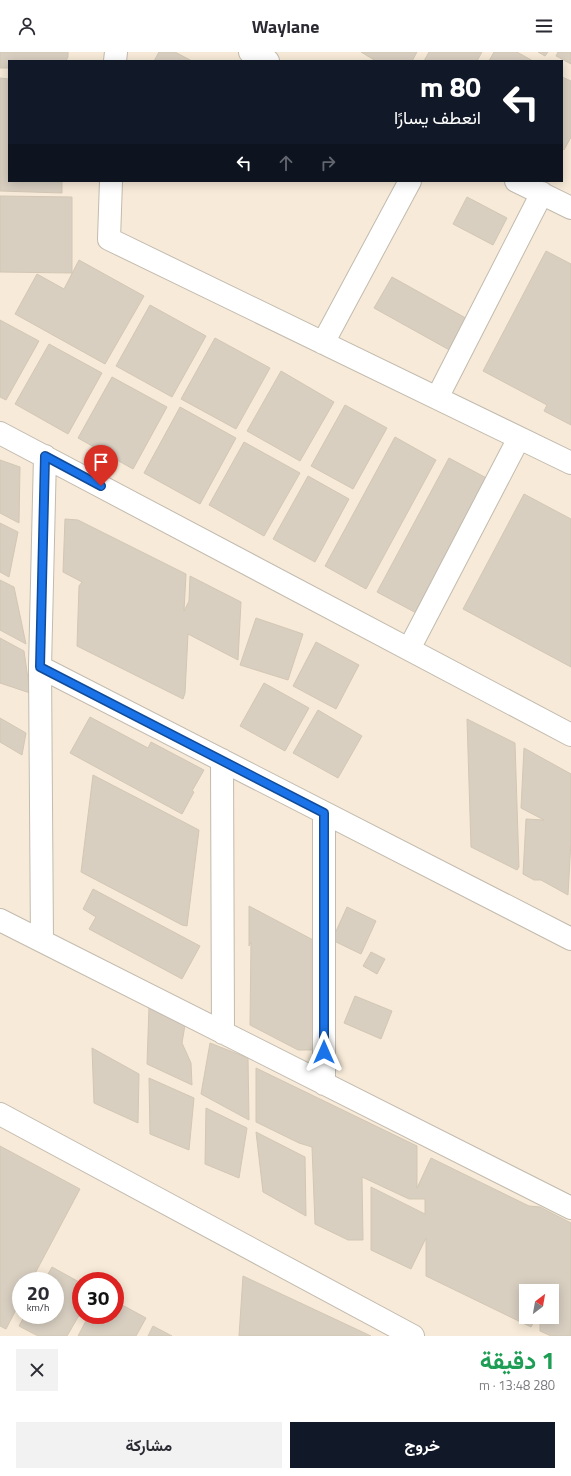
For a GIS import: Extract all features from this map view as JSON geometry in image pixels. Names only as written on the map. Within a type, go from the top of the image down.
[{"type":"street","points":[[250,52],[266,60]]},
{"type":"street","points":[[111,182],[109,239],[571,463]]},
{"type":"street","points":[[323,343],[409,182]]},
{"type":"street","points":[[518,182],[571,208]]},
{"type":"street","points":[[437,398],[542,193]]},
{"type":"street","points":[[0,433],[571,735]]},
{"type":"street","points":[[409,649],[519,438]]},
{"type":"street","points":[[42,941],[40,667],[45,456]]},
{"type":"street","points":[[40,667],[571,939]]},
{"type":"street","points":[[222,760],[223,1032]]},
{"type":"street","points":[[324,813],[324,1084]]},
{"type":"street","points":[[0,920],[571,1208]]},
{"type":"street","points":[[0,1114],[413,1336]]},
{"type":"shaded area","points":[[0,52],[571,52],[571,1336],[0,1336]]},
{"type":"building","points":[[0,52],[68,52],[66,60],[8,60],[8,68],[0,68]]},
{"type":"building","points":[[159,52],[175,52],[190,60],[155,60]]},
{"type":"building","points":[[361,52],[417,52],[413,60],[374,60]]},
{"type":"building","points":[[429,52],[482,52],[478,60],[425,60]]},
{"type":"building","points":[[494,52],[517,52],[531,60],[490,60]]},
{"type":"building","points":[[538,52],[548,52],[545,56]]},
{"type":"building","points":[[558,52],[571,52],[571,64],[556,56]]},
{"type":"building","points":[[563,77],[571,81],[571,137],[564,150]]},
{"type":"building","points":[[0,78],[8,79],[8,182],[62,182],[62,193],[0,191]]},
{"type":"building","points":[[0,196],[72,197],[72,273],[0,272]]},
{"type":"building","points":[[467,197],[507,218],[493,245],[453,224]]},
{"type":"building","points":[[546,251],[571,264],[571,425],[544,411],[547,405],[483,371]]},
{"type":"building","points":[[79,260],[144,296],[105,364],[15,314],[37,274],[64,289]]},
{"type":"building","points":[[392,277],[471,321],[453,352],[374,308]]},
{"type":"building","points":[[150,305],[206,336],[172,397],[116,366]]},
{"type":"building","points":[[0,320],[39,341],[6,400],[0,397]]},
{"type":"building","points":[[215,338],[270,368],[236,429],[181,399]]},
{"type":"building","points":[[49,344],[102,373],[68,434],[15,404]]},
{"type":"building","points":[[281,371],[334,402],[300,461],[247,431]]},
{"type":"building","points":[[112,377],[167,407],[133,469],[78,438]]},
{"type":"building","points":[[345,405],[387,428],[353,489],[311,466]]},
{"type":"building","points":[[180,407],[236,438],[200,504],[144,473]]},
{"type":"building","points":[[395,437],[436,460],[366,589],[325,566]]},
{"type":"building","points":[[244,442],[300,473],[264,536],[209,505]]},
{"type":"building","points":[[449,458],[492,481],[420,615],[377,592]]},
{"type":"building","points":[[0,460],[20,467],[19,523],[0,513]]},
{"type":"building","points":[[308,476],[349,499],[315,562],[273,539]]},
{"type":"building","points":[[524,494],[571,519],[571,667],[463,609]]},
{"type":"building","points":[[65,519],[78,520],[186,574],[184,611],[189,601],[190,576],[241,602],[238,660],[188,634],[185,693],[183,699],[77,646],[79,586],[82,582],[63,572]]},
{"type":"building","points":[[0,523],[18,532],[9,577],[0,572]]},
{"type":"building","points":[[0,580],[14,587],[26,644],[0,630]]},
{"type":"building","points":[[256,618],[303,634],[288,680],[240,665]]},
{"type":"building","points":[[0,638],[24,651],[30,693],[0,683]]},
{"type":"building","points":[[316,642],[359,665],[336,709],[293,686]]},
{"type":"building","points":[[264,683],[309,708],[285,751],[240,726]]},
{"type":"building","points":[[318,710],[362,736],[338,778],[293,753]]},
{"type":"building","points":[[90,717],[148,748],[151,742],[204,770],[192,791],[194,792],[182,814],[70,753]]},
{"type":"building","points":[[0,718],[26,733],[22,755],[0,742]]},
{"type":"building","points":[[467,719],[515,743],[519,867],[517,870],[471,847]]},
{"type":"building","points":[[524,748],[571,774],[571,841],[568,895],[541,880],[534,880],[523,874],[526,819],[544,820],[521,808]]},
{"type":"building","points":[[93,775],[199,830],[187,926],[182,925],[81,872]]},
{"type":"building","points":[[93,889],[200,946],[182,979],[89,929],[96,917],[83,909]]},
{"type":"building","points":[[249,906],[317,942],[314,1050],[298,1050],[250,1025],[251,942],[249,946]]},
{"type":"building","points":[[347,907],[376,921],[361,954],[332,940]]},
{"type":"building","points":[[371,952],[385,959],[377,974],[363,966]]},
{"type":"building","points":[[355,996],[392,1011],[381,1039],[344,1023]]},
{"type":"building","points":[[149,1006],[185,1025],[182,1043],[191,1063],[192,1085],[147,1064]]},
{"type":"building","points":[[210,1043],[248,1058],[249,1120],[201,1094]]},
{"type":"building","points":[[92,1048],[139,1074],[138,1123],[94,1103]]},
{"type":"building","points":[[256,1068],[417,1146],[417,1188],[431,1158],[529,1206],[540,1207],[571,1223],[571,1336],[551,1336],[540,1331],[540,1324],[559,1324],[559,1284],[519,1284],[519,1321],[426,1276],[426,1238],[411,1269],[371,1250],[371,1187],[425,1214],[425,1199],[409,1199],[362,1177],[363,1240],[348,1240],[315,1224],[312,1147],[299,1143],[256,1122]]},
{"type":"building","points":[[149,1078],[194,1098],[189,1150],[150,1134]]},
{"type":"building","points":[[206,1108],[247,1128],[239,1178],[205,1164]]},
{"type":"building","points":[[256,1132],[305,1157],[306,1216],[263,1192]]},
{"type":"building","points":[[0,1146],[80,1189],[36,1272],[12,1272],[12,1317],[6,1329],[0,1326]]},
{"type":"building","points":[[52,1267],[61,1272],[49,1272]]},
{"type":"building","points":[[64,1274],[72,1278],[72,1324],[74,1324],[67,1336],[38,1336],[19,1326],[20,1324],[64,1324]]},
{"type":"building","points":[[243,1276],[371,1336],[239,1336]]},
{"type":"building","points":[[124,1306],[146,1318],[136,1336],[78,1336],[84,1324],[124,1324]]},
{"type":"building","points":[[525,1324],[532,1324],[531,1327]]},
{"type":"building","points":[[153,1326],[172,1336],[148,1336]]},
{"type":"route","points":[[101,486],[45,456],[40,667],[324,813],[324,1052]]}]
